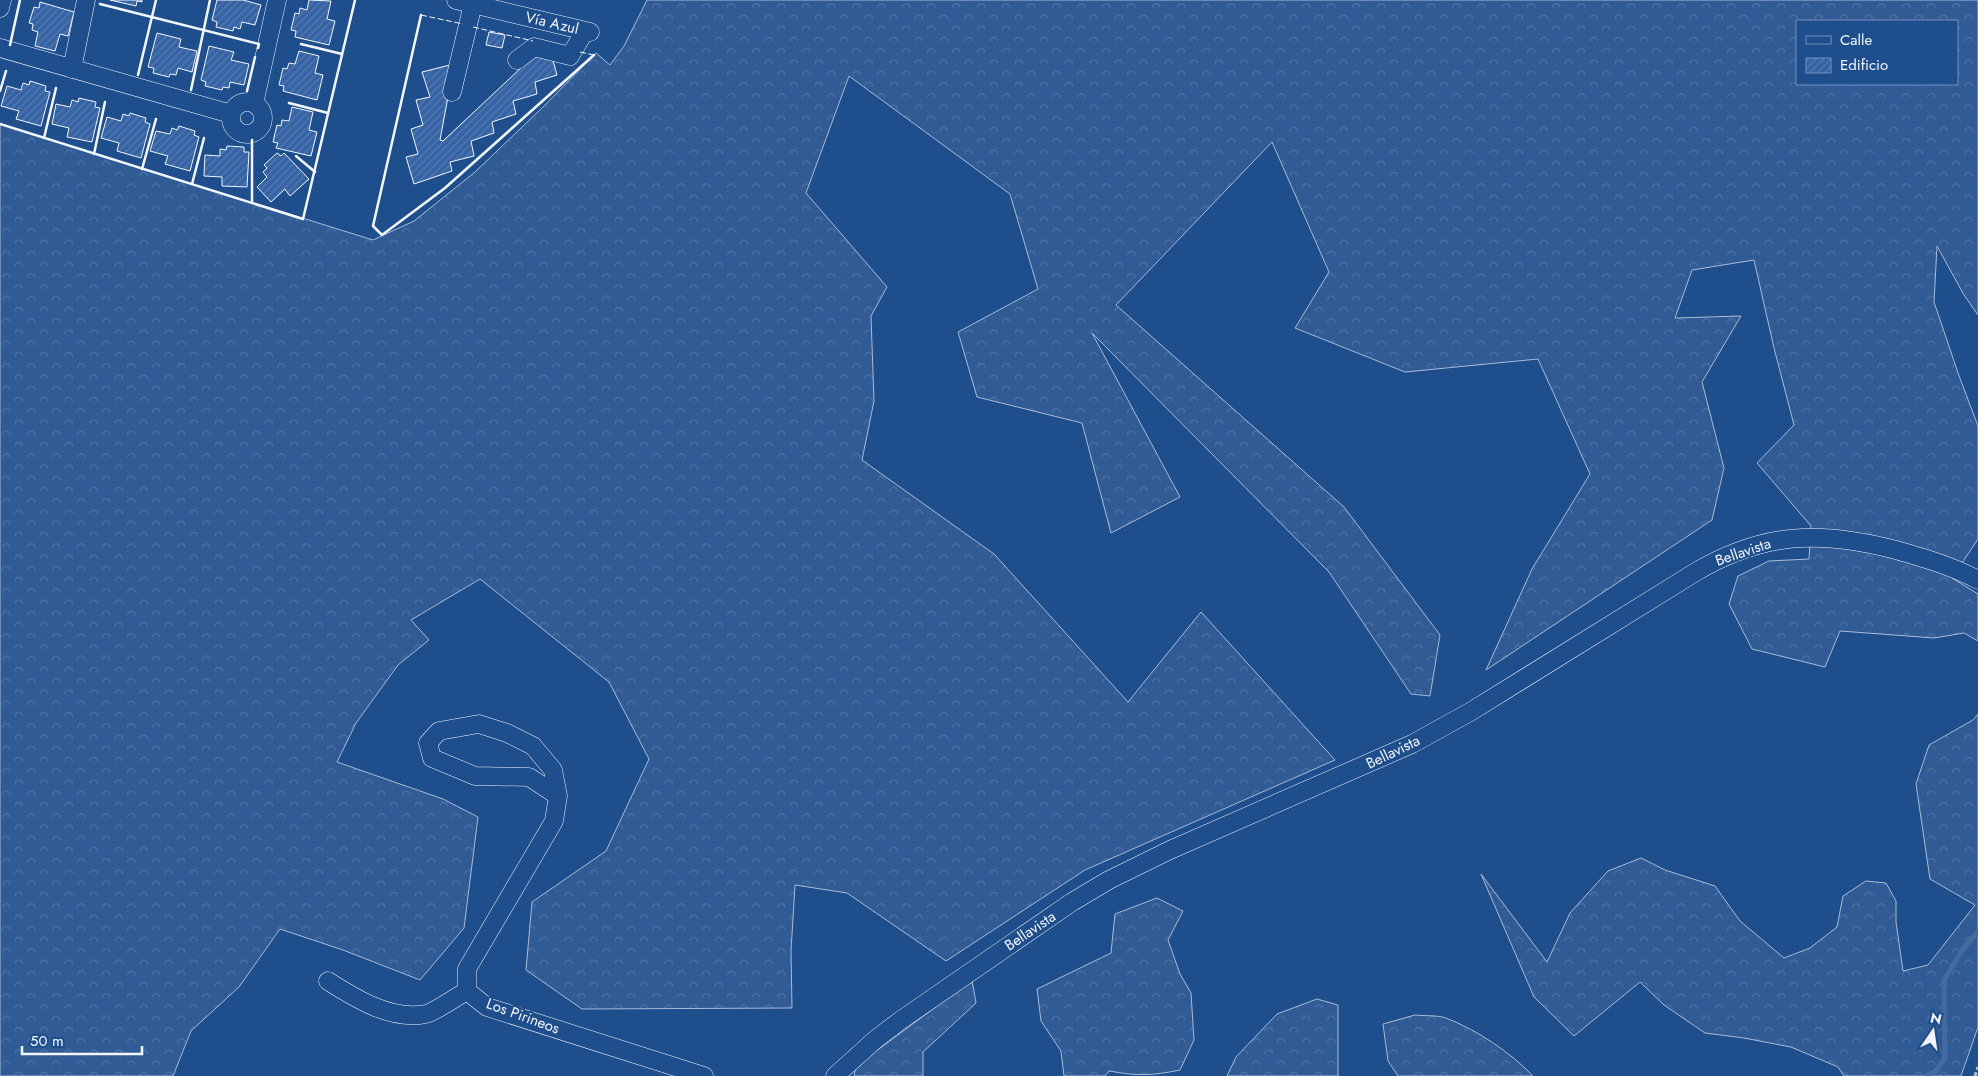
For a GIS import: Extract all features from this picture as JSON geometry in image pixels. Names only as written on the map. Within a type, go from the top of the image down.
[{"type":"street","points":[[0,8],[2,0]]},
{"type":"street","points":[[72,69],[86,0]]},
{"type":"street","points":[[254,104],[276,0]]},
{"type":"street","points":[[452,92],[464,2]]},
{"type":"street","name":"Vía Azul","points":[[464,2],[588,31],[570,56],[534,47],[517,60]]},
{"type":"street","points":[[0,48],[231,114]]},
{"type":"street","points":[[243,102],[254,104],[262,113],[263,120],[261,126],[251,134],[238,132],[231,121],[231,114],[237,105],[243,102]]},
{"type":"street","name":"Bellavista","points":[[835,1076],[876,1039],[901,1020],[1064,907],[1109,880],[1170,850],[1412,744],[1470,712],[1694,573],[1732,553],[1773,541],[1796,538],[1843,538],[1866,542],[1917,556],[1945,565],[1978,580]]},
{"type":"street","points":[[328,981],[354,998],[402,1015],[428,1014],[467,991],[467,969],[554,821],[558,796],[553,770],[533,746],[507,733],[479,724],[439,732],[428,743],[432,758],[475,776],[529,777],[558,796]]},
{"type":"street","name":"Los Pirineos","points":[[467,991],[487,1006],[704,1076]]},
{"type":"path","points":[[1975,1076],[1978,1067]]},
{"type":"green space","points":[[647,0],[1978,0],[1978,315],[1964,295],[1937,246],[1934,302],[1978,426],[1978,539],[1952,578],[1978,594],[1978,641],[1964,633],[1934,638],[1840,631],[1825,667],[1752,649],[1729,604],[1738,576],[1769,561],[1809,559],[1811,526],[1757,463],[1794,425],[1754,260],[1692,270],[1675,318],[1741,316],[1702,382],[1724,468],[1712,520],[1486,670],[1532,569],[1590,474],[1538,359],[1405,372],[1295,328],[1329,272],[1272,142],[1116,305],[1344,507],[1440,635],[1430,696],[1411,694],[1329,572],[1092,333],[1180,497],[1111,533],[1082,423],[977,397],[958,332],[1038,289],[1010,194],[849,76],[806,193],[887,287],[871,316],[874,401],[862,460],[994,554],[1128,702],[1201,612],[1335,760],[1085,870],[946,961],[847,893],[795,885],[791,951],[792,1008],[582,1009],[526,970],[532,902],[606,851],[649,759],[609,682],[480,579],[411,620],[429,640],[398,665],[356,723],[337,762],[443,799],[478,817],[464,928],[420,980],[343,950],[280,929],[239,987],[191,1031],[173,1076],[0,1076],[0,124],[373,240],[414,221],[475,172],[596,53],[610,65],[624,46]]},
{"type":"green space","points":[[1978,714],[1978,1027],[1961,1076],[1844,1076],[1838,1067],[1791,1047],[1705,1033],[1664,1005],[1640,982],[1574,1036],[1534,997],[1481,874],[1547,962],[1570,913],[1608,871],[1641,858],[1665,870],[1715,886],[1740,921],[1784,958],[1810,948],[1837,927],[1843,896],[1866,881],[1886,883],[1896,901],[1896,922],[1903,971],[1928,965],[1975,905],[1930,879],[1916,784],[1929,745],[1973,720]]},
{"type":"green space","points":[[1157,898],[1183,911],[1168,940],[1180,974],[1191,993],[1194,1040],[1180,1070],[1152,1074],[1128,1074],[1109,1071],[1105,1076],[1064,1076],[1061,1051],[1041,1021],[1037,989],[1111,953],[1115,914]]},
{"type":"green space","points":[[972,980],[976,1003],[923,1052],[923,1076],[854,1076],[856,1066]]},
{"type":"green space","points":[[1317,999],[1338,1005],[1338,1076],[1227,1076],[1236,1057],[1277,1014]]},
{"type":"green space","points":[[1415,1015],[1442,1017],[1458,1023],[1504,1050],[1533,1076],[1398,1076],[1388,1061],[1383,1024]]},
{"type":"building","points":[[110,0],[142,0],[142,2],[137,1],[136,6]]},
{"type":"building","points":[[217,0],[243,0],[261,5],[255,25],[242,22],[240,29],[234,27],[233,31],[216,27],[217,22],[212,20]]},
{"type":"building","points":[[309,0],[331,1],[327,19],[335,21],[329,45],[295,37],[296,31],[291,30],[295,13],[299,14],[300,8],[307,10]]},
{"type":"building","points":[[40,2],[74,12],[68,36],[60,34],[55,51],[35,46],[38,32],[32,30],[33,24],[29,23],[34,7],[39,8]]},
{"type":"building","points":[[489,32],[505,35],[502,48],[486,45]]},
{"type":"building","points":[[157,33],[181,39],[179,47],[197,51],[192,72],[178,68],[176,75],[170,74],[169,77],[153,73],[154,68],[148,67]]},
{"type":"building","points":[[209,46],[234,52],[231,60],[249,64],[244,85],[230,82],[229,88],[223,87],[222,90],[205,86],[206,82],[201,80]]},
{"type":"building","points":[[299,51],[319,56],[315,73],[323,75],[317,100],[283,91],[284,86],[279,85],[283,68],[287,69],[289,63],[295,64]]},
{"type":"building","points":[[538,52],[552,57],[557,75],[535,82],[537,94],[513,101],[516,114],[492,122],[494,133],[471,141],[474,156],[450,162],[452,171],[414,184],[406,157],[418,154],[411,129],[423,125],[416,100],[430,97],[422,72],[454,64],[440,140],[443,141]]},
{"type":"building","points":[[30,81],[46,86],[45,91],[50,92],[41,126],[16,119],[19,111],[1,106],[7,86],[21,90],[23,83],[29,85]]},
{"type":"building","points":[[79,98],[96,102],[95,107],[100,108],[92,142],[67,137],[69,128],[52,124],[56,104],[70,107],[72,100],[78,102]]},
{"type":"building","points":[[292,107],[313,112],[309,130],[317,132],[311,156],[276,148],[278,143],[273,142],[277,125],[281,126],[282,120],[289,121]]},
{"type":"building","points":[[130,113],[146,118],[145,122],[150,124],[141,158],[117,151],[119,143],[101,138],[107,117],[121,121],[123,114],[129,116]]},
{"type":"building","points":[[179,126],[195,131],[194,135],[199,137],[190,171],[165,164],[168,156],[150,151],[156,131],[170,134],[172,128],[177,130]]},
{"type":"building","points":[[227,146],[244,147],[244,152],[249,152],[247,187],[222,186],[222,177],[204,176],[205,155],[220,156],[220,149],[226,150]]},
{"type":"building","points":[[277,153],[281,156],[284,153],[309,179],[290,196],[285,189],[271,202],[257,187],[267,177],[263,172],[267,168],[264,165]]},
{"type":"waterway","points":[[1926,1076],[1936,1071],[1945,1058],[1944,980],[1963,949],[1978,932]]},
{"type":"fence","points":[[421,15],[463,24]]},
{"type":"fence","points":[[473,27],[533,41]]},
{"type":"fence","points":[[580,52],[594,55]]},
{"type":"wall","points":[[10,45],[20,0]]},
{"type":"wall","points":[[138,75],[156,0]]},
{"type":"wall","points":[[191,90],[210,0]]},
{"type":"wall","points":[[0,124],[303,219],[355,0]]},
{"type":"wall","points":[[100,4],[259,44],[258,48]]},
{"type":"wall","points":[[421,15],[373,226],[382,235],[445,188],[594,55]]},
{"type":"wall","points":[[301,44],[342,54]]},
{"type":"wall","points":[[247,91],[255,57]]},
{"type":"wall","points":[[0,91],[6,71]]},
{"type":"wall","points":[[44,138],[56,88]]},
{"type":"wall","points":[[94,154],[105,102]]},
{"type":"wall","points":[[289,103],[328,113]]},
{"type":"wall","points":[[142,169],[156,119]]},
{"type":"wall","points":[[192,184],[204,138]]},
{"type":"wall","points":[[252,140],[252,203]]},
{"type":"wall","points":[[296,156],[315,172]]}]
